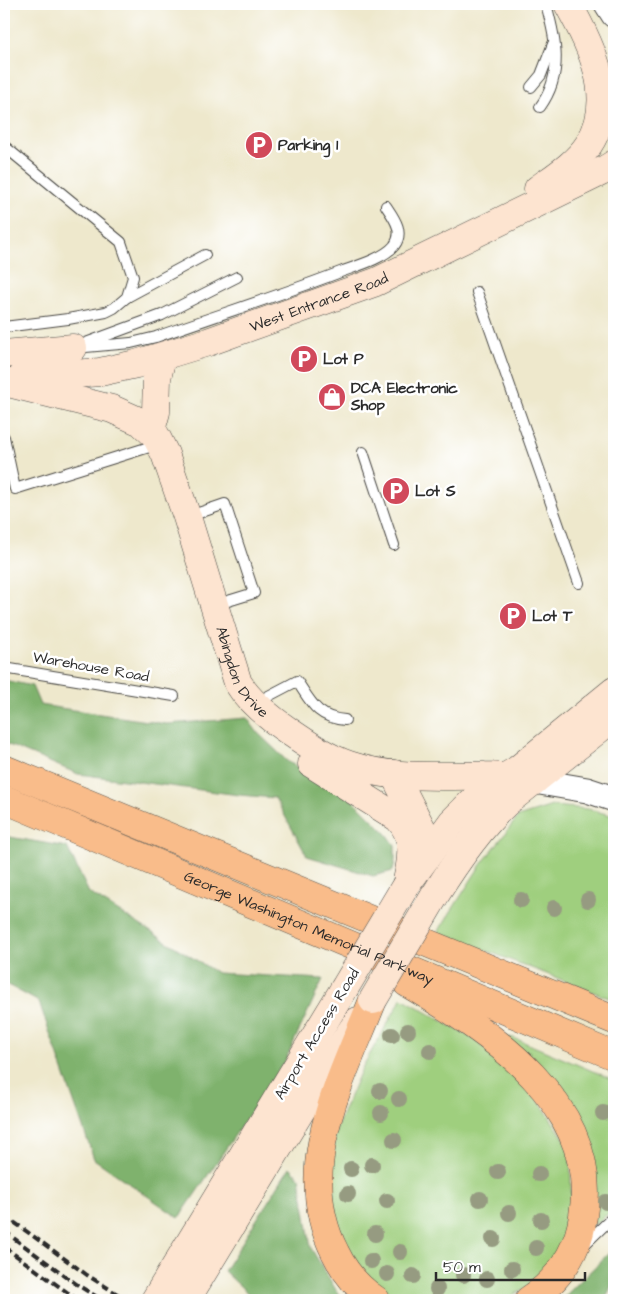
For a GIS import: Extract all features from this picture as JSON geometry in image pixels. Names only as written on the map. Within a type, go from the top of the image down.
[{"type":"highway","name":"George Washington Memorial Parkway","points":[[4,769],[610,1018]]},
{"type":"highway","name":"George Washington Memorial Parkway","points":[[4,799],[614,1056]]},
{"type":"highway","points":[[320,932],[424,993],[485,1034],[528,1071],[561,1111],[572,1130],[585,1173],[586,1193],[581,1229],[568,1262],[540,1293],[529,1300]]},
{"type":"highway","points":[[373,1000],[324,1127],[318,1171],[322,1219],[329,1240],[351,1278],[368,1295],[376,1300]]},
{"type":"main road","points":[[486,228],[568,167],[589,144],[598,127],[603,109],[600,77],[592,54],[568,4]]},
{"type":"main road","name":"West Entrance Road","points":[[4,380],[100,372],[162,357],[376,282],[614,164]]},
{"type":"main road","points":[[486,228],[576,201],[614,185]]},
{"type":"main road","points":[[4,354],[74,348]]},
{"type":"main road","points":[[156,437],[157,378],[162,357]]},
{"type":"main road","points":[[4,380],[112,409],[141,422],[156,437]]},
{"type":"main road","name":"Abingdon Drive","points":[[156,437],[187,518],[238,683],[247,696],[312,747],[335,760],[361,769],[394,774],[507,776],[534,781]]},
{"type":"main road","name":"Airport Access Road","points":[[186,1300],[240,1184],[344,989],[406,885],[457,816],[473,800],[552,742],[614,691]]},
{"type":"main road","points":[[262,709],[287,743],[302,758],[398,818],[404,824],[410,837],[411,855],[406,885]]},
{"type":"main road","name":"Airport Access Road","points":[[155,1300],[373,1000],[434,897],[468,846],[494,814],[614,716]]},
{"type":"main road","points":[[452,775],[552,742]]},
{"type":"main road","points":[[394,774],[421,826],[430,851],[434,897]]},
{"type":"street","points":[[607,4],[614,15]]},
{"type":"street","name":"Abingdon Drive","points":[[534,781],[587,790],[614,798]]},
{"type":"lane","points":[[540,106],[550,92],[555,76],[556,64],[554,40],[546,4]]},
{"type":"lane","points":[[531,87],[540,75],[554,40]]},
{"type":"lane","points":[[4,146],[121,242],[133,277],[127,297]]},
{"type":"lane","points":[[74,348],[131,343],[156,337],[325,278],[379,256],[389,251],[395,245],[398,237],[399,229],[386,206]]},
{"type":"lane","points":[[4,327],[106,312],[127,297],[205,254]]},
{"type":"lane","points":[[74,348],[162,315],[237,277]]},
{"type":"lane","points":[[477,292],[578,583]]},
{"type":"lane","points":[[4,437],[15,489],[156,437]]},
{"type":"lane","points":[[363,452],[394,545]]},
{"type":"lane","points":[[187,518],[225,504],[254,593],[215,605]]},
{"type":"lane","name":"Warehouse Road","points":[[4,668],[174,696]]},
{"type":"lane","points":[[262,709],[297,681],[314,707],[320,712],[328,717],[345,720]]},
{"type":"lane","points":[[568,1262],[614,1216]]},
{"type":"green space","points":[[4,680],[32,686],[40,705],[167,724],[247,718],[258,733],[287,761],[354,801],[387,834],[395,845],[393,871],[373,876],[307,856],[275,798],[78,774],[4,743]]},
{"type":"green space","points":[[552,806],[588,809],[614,816],[614,1000],[438,932],[480,866],[518,817]]},
{"type":"green space","points":[[4,836],[67,847],[89,893],[217,973],[323,979],[285,1061],[179,1218],[94,1159],[39,1002],[4,983]]},
{"type":"green space","points":[[402,998],[477,1041],[533,1092],[570,1148],[572,1230],[540,1279],[505,1300],[401,1300],[373,1285],[341,1241],[328,1190],[336,1129],[362,1068]]},
{"type":"green space","points":[[508,1037],[614,1080],[614,1209],[594,1225],[594,1189]]},
{"type":"green space","points":[[290,1167],[300,1178],[311,1248],[342,1300],[255,1300],[224,1271]]},
{"type":"green space","points":[[614,1248],[614,1280],[605,1300],[561,1300]]},
{"type":"railway","points":[[4,1215],[87,1275],[127,1300]]},
{"type":"railway","points":[[4,1231],[79,1286],[102,1300]]},
{"type":"railway","points":[[4,1247],[78,1300]]},
{"type":"place","name":"Parking 1","points":[[259,145]]},
{"type":"place","name":"Lot P","points":[[304,359]]},
{"type":"place","name":"DCA Electronic Shop","points":[[332,397]]},
{"type":"place","name":"Lot S","points":[[396,491]]},
{"type":"place","name":"Lot T","points":[[513,616]]}]
